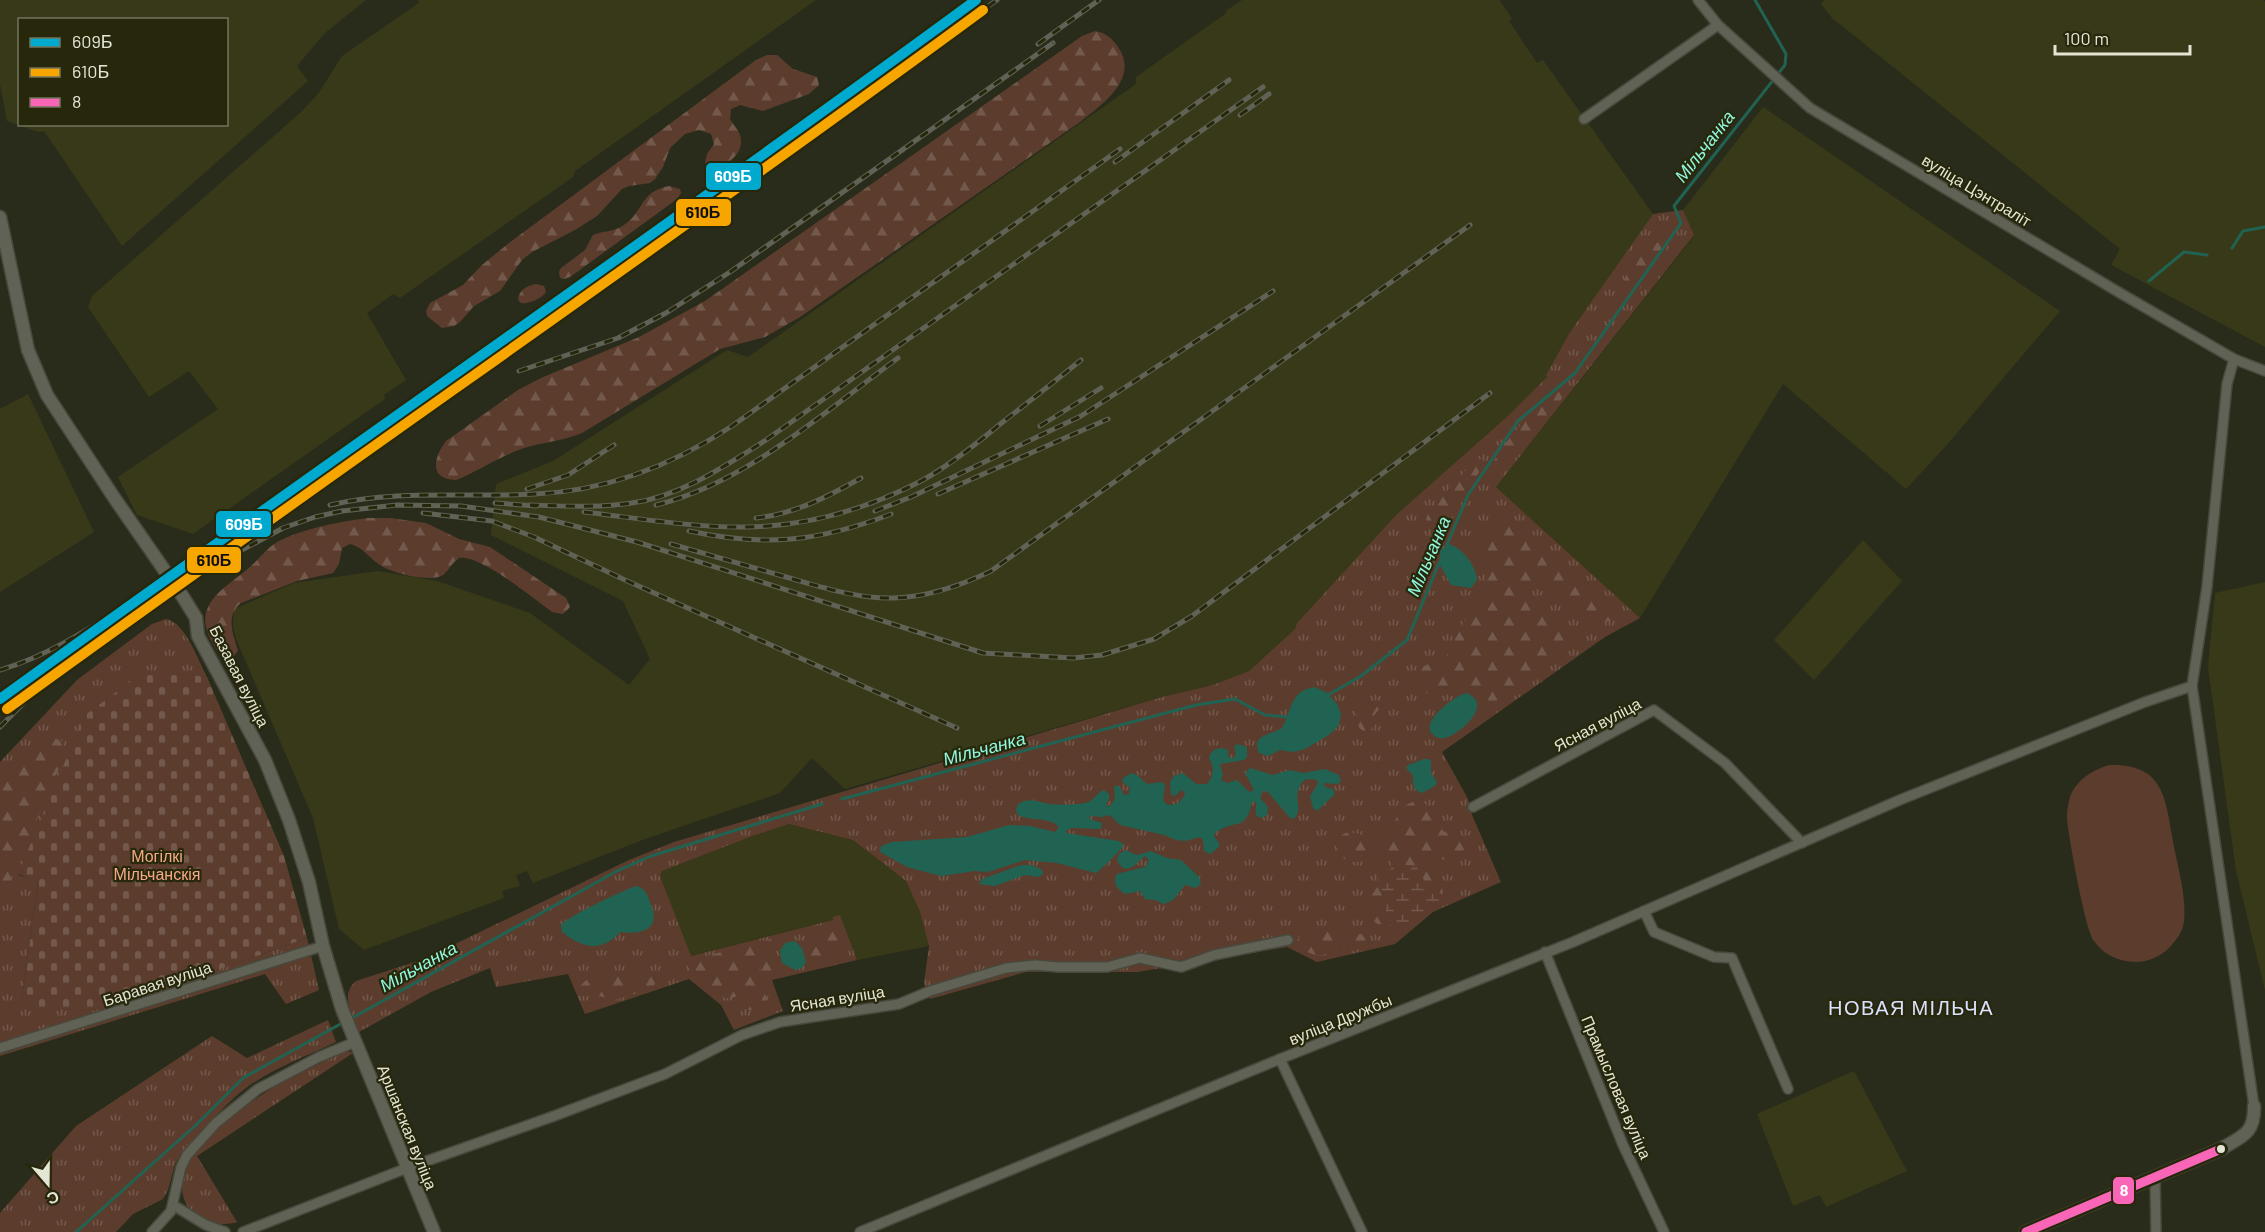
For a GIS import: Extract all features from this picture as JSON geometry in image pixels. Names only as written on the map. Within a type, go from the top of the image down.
[{"type":"street","name":"вуліца Цэнтраліт","points":[[1698,0],[1718,25],[1810,108],[2234,359],[2265,371]]},
{"type":"street","points":[[1584,119],[1718,25]]},
{"type":"street","name":"Базавая вуліца","points":[[0,216],[3,254],[28,350],[47,394],[108,489],[167,571],[196,618],[198,636],[265,760],[289,820],[309,882],[323,946],[342,1009]]},
{"type":"street","points":[[2026,1232],[2221,1149],[2247,1133],[2254,1120],[2254,1106],[2192,686],[2207,587],[2226,384],[2234,359]]},
{"type":"street","name":"вуліца Дружбы","points":[[861,1232],[1545,952],[2002,760],[2192,686]]},
{"type":"street","name":"Ясная вуліца","points":[[1473,807],[1654,710],[1725,763],[1802,843]]},
{"type":"street","points":[[1644,911],[1654,932],[1714,957],[1732,958],[1788,1089]]},
{"type":"street","name":"Ясная вуліца","points":[[243,1232],[407,1167],[554,1116],[665,1074],[742,1035],[780,1022],[899,1004],[952,984],[1015,967],[1035,965],[1107,967],[1140,958],[1181,967],[1214,955],[1288,940]]},
{"type":"street","name":"Баравая вуліца","points":[[0,1048],[323,946]]},
{"type":"street","name":"Прамысловая вуліца","points":[[1545,952],[1623,1145],[1664,1232]]},
{"type":"street","name":"Аршанская вуліца","points":[[342,1009],[434,1232]]},
{"type":"street","points":[[152,1232],[168,1217],[181,1167],[187,1155],[237,1104],[280,1076],[354,1039]]},
{"type":"street","points":[[1280,1059],[1362,1232]]},
{"type":"street","points":[[2155,1177],[2156,1232]]},
{"type":"street","points":[[173,1204],[206,1226],[225,1232]]},
{"type":"shaded area","points":[[0,0],[366,0],[325,33],[297,66],[308,81],[122,246],[44,131],[38,132],[21,126],[228,126],[228,18],[18,18],[18,125],[7,121],[0,84]]},
{"type":"shaded area","points":[[418,0],[816,0],[575,171],[573,177],[400,298],[393,294],[367,313],[406,380],[384,395],[385,399],[193,534],[137,515],[118,477],[218,409],[189,371],[149,397],[88,307],[92,296],[301,112],[318,94],[342,56],[419,3]]},
{"type":"shaded area","points":[[1242,0],[1499,0],[1512,18],[1509,21],[1537,63],[1543,60],[1653,214],[1570,332],[1546,375],[1547,377],[1510,414],[1396,515],[1297,623],[1295,629],[1249,671],[1213,685],[1162,697],[845,789],[812,758],[780,793],[645,839],[533,883],[527,871],[516,875],[520,886],[502,891],[504,898],[364,950],[339,929],[313,818],[236,639],[233,626],[234,609],[294,583],[378,571],[437,581],[530,613],[629,685],[650,659],[623,601],[491,535],[496,484],[553,461],[727,350],[748,357],[1136,84],[1136,77]]},
{"type":"shaded area","points":[[1825,0],[2263,0],[2265,2],[2265,347],[2111,265],[2120,249],[1832,18],[1821,4]]},
{"type":"shaded area","points":[[1763,107],[2060,311],[1946,446],[1906,489],[1783,384],[1640,618],[1496,487],[1694,236],[1683,210]]},
{"type":"shaded area","points":[[28,394],[94,532],[0,592],[0,409]]},
{"type":"shaded area","points":[[1863,540],[1902,581],[1814,680],[1774,640]]},
{"type":"shaded area","points":[[2265,582],[2265,990],[2236,871],[2208,667],[2215,593]]},
{"type":"shaded area","points":[[789,824],[853,840],[906,881],[920,912],[929,946],[857,960],[840,916],[833,920],[690,956],[660,876],[662,871]]},
{"type":"shaded area","points":[[1854,1071],[1907,1171],[1826,1207],[1820,1195],[1793,1206],[1757,1114]]},
{"type":"green space","points":[[1095,31],[1111,39],[1124,58],[1121,80],[1116,90],[1107,99],[1080,122],[800,317],[765,337],[720,349],[582,433],[515,451],[456,480],[447,479],[437,471],[437,460],[446,441],[518,390],[639,337],[705,301],[1082,36]]},
{"type":"green space","points":[[767,55],[777,55],[793,69],[817,77],[819,85],[809,94],[763,111],[740,105],[731,109],[730,119],[739,133],[741,142],[733,159],[721,166],[709,169],[705,163],[707,154],[714,144],[711,134],[699,130],[685,134],[670,148],[663,167],[655,179],[650,183],[622,189],[597,216],[532,252],[522,260],[500,291],[474,306],[460,322],[454,326],[442,328],[427,316],[426,311],[430,303],[463,285],[482,265],[509,243],[756,60]]},
{"type":"green space","points":[[669,186],[680,189],[681,193],[677,199],[570,277],[560,278],[561,268],[585,250],[593,235],[621,227],[634,216],[652,193]]},
{"type":"green space","points":[[1683,210],[1694,235],[1496,487],[1640,618],[1605,637],[1442,752],[1468,799],[1472,815],[1501,882],[1433,912],[1395,944],[1317,962],[1287,947],[1137,972],[1026,972],[930,999],[924,983],[929,946],[920,912],[906,881],[853,840],[789,824],[662,871],[660,876],[691,956],[833,920],[833,917],[840,915],[857,960],[772,980],[783,1011],[734,1030],[721,1005],[689,979],[585,1014],[568,974],[496,987],[490,968],[431,992],[359,1032],[348,999],[348,993],[356,981],[424,959],[629,860],[674,842],[1162,697],[1213,685],[1249,671],[1295,629],[1297,623],[1396,515],[1510,414],[1547,377],[1546,375],[1570,332],[1653,214]]},
{"type":"green space","points":[[1660,242],[1667,246],[1666,252],[1640,289],[1633,293],[1627,292],[1626,277],[1633,262],[1646,249]]},
{"type":"green space","points":[[536,284],[544,286],[546,292],[535,300],[521,303],[518,300],[522,291]]},
{"type":"green space","points":[[1560,391],[1565,393],[1563,397],[1503,474],[1496,479],[1490,478],[1489,468],[1520,425],[1539,406]]},
{"type":"green space","points":[[1477,458],[1483,460],[1482,467],[1464,498],[1448,521],[1438,528],[1430,527],[1426,519],[1430,510]]},
{"type":"green space","points":[[368,518],[390,518],[426,523],[459,539],[490,547],[566,598],[570,607],[563,614],[552,612],[493,570],[469,559],[459,558],[443,575],[430,578],[421,577],[385,568],[350,544],[342,548],[339,564],[333,573],[297,581],[241,603],[236,608],[232,619],[238,651],[232,658],[218,652],[210,638],[206,625],[206,614],[210,604],[224,588],[278,541],[304,531]]},
{"type":"green space","points":[[1509,518],[1520,523],[1616,607],[1617,616],[1613,620],[1601,623],[1554,586],[1541,582],[1532,588],[1532,597],[1541,610],[1565,626],[1571,633],[1575,641],[1569,650],[1565,653],[1542,657],[1532,673],[1489,707],[1480,704],[1475,690],[1469,688],[1459,687],[1433,694],[1423,692],[1416,686],[1413,680],[1414,675],[1423,667],[1446,657],[1458,630],[1484,595],[1487,581],[1478,554],[1480,539],[1493,523]]},
{"type":"green space","points":[[166,619],[173,622],[185,634],[207,677],[146,671],[18,875],[38,881],[23,1005],[87,1011],[193,979],[307,938],[319,990],[286,1004],[265,974],[0,1056],[0,762],[77,680],[152,624]]},
{"type":"green space","name":"Могілкі Мільчанскія","points":[[146,670],[207,677],[284,856],[307,938],[193,979],[87,1011],[23,1006],[22,999],[38,882],[18,874],[84,716]]},
{"type":"green space","points":[[1374,701],[1379,704],[1380,708],[1372,718],[1372,729],[1365,732],[1359,728],[1356,708],[1361,702]]},
{"type":"green space","points":[[53,738],[62,741],[63,759],[12,876],[8,884],[0,890],[0,779],[41,743]]},
{"type":"green space","points":[[2109,765],[2140,770],[2150,776],[2163,794],[2183,890],[2185,911],[2179,936],[2162,954],[2141,962],[2112,957],[2094,941],[2082,901],[2070,842],[2067,817],[2071,794],[2087,775]]},
{"type":"green space","points":[[1416,801],[1426,804],[1443,831],[1465,839],[1466,846],[1455,858],[1447,860],[1438,858],[1434,861],[1441,876],[1443,896],[1393,925],[1378,924],[1367,917],[1366,909],[1372,894],[1388,873],[1392,858],[1387,853],[1363,861],[1351,862],[1340,855],[1337,841],[1346,833],[1374,837],[1386,833],[1404,807]]},
{"type":"green space","points":[[1398,864],[1416,866],[1428,887],[1454,900],[1429,912],[1396,936],[1387,915],[1378,877]]},
{"type":"green space","points":[[827,926],[839,931],[847,949],[842,959],[824,963],[810,956],[805,943],[810,934]]},
{"type":"green space","points":[[1321,927],[1342,935],[1366,934],[1370,938],[1366,944],[1359,947],[1338,948],[1321,955],[1312,954],[1297,941],[1302,931]]},
{"type":"green space","points":[[779,938],[780,944],[762,950],[757,956],[760,960],[774,962],[782,967],[781,973],[775,975],[759,969],[753,976],[767,1000],[760,1010],[748,1010],[747,1005],[752,998],[749,993],[731,998],[721,997],[691,974],[690,965],[695,959]]},
{"type":"green space","points":[[606,971],[626,976],[652,972],[656,973],[659,979],[651,989],[614,1000],[580,994],[579,988],[584,982]]},
{"type":"green space","points":[[328,1020],[336,1042],[276,1070],[242,1091],[218,1113],[181,1154],[175,1164],[168,1190],[163,1199],[133,1214],[116,1232],[0,1232],[0,1213],[76,1126],[212,1036],[247,1058]]},
{"type":"green space","points":[[347,1051],[353,1053],[197,1156],[237,1222],[215,1223],[194,1213],[183,1197],[183,1178],[189,1161],[205,1142],[238,1112],[271,1089]]},
{"type":"water","points":[[1448,544],[1463,553],[1471,563],[1477,580],[1471,588],[1451,585],[1440,565],[1440,551]]},
{"type":"water","points":[[1314,687],[1326,692],[1337,704],[1341,714],[1339,725],[1329,735],[1305,749],[1293,752],[1280,750],[1268,756],[1259,753],[1257,742],[1259,739],[1282,728],[1296,697],[1306,689]]},
{"type":"water","points":[[1466,693],[1474,698],[1477,704],[1472,718],[1459,731],[1445,738],[1432,734],[1431,723],[1435,716],[1447,704]]},
{"type":"water","points":[[1237,744],[1247,747],[1247,757],[1244,760],[1220,764],[1223,775],[1221,780],[1227,783],[1237,780],[1249,792],[1254,790],[1245,773],[1250,768],[1273,775],[1290,770],[1303,773],[1325,769],[1339,775],[1341,781],[1338,784],[1324,783],[1325,787],[1333,789],[1335,794],[1317,811],[1313,808],[1310,796],[1318,781],[1304,780],[1298,792],[1297,815],[1293,819],[1268,792],[1263,791],[1260,798],[1268,807],[1267,815],[1262,818],[1257,816],[1256,802],[1252,802],[1243,821],[1216,832],[1214,836],[1219,847],[1210,854],[1204,851],[1203,840],[1200,837],[1185,841],[1176,840],[1120,825],[1110,815],[1091,816],[1090,819],[1102,823],[1101,829],[1072,828],[1066,833],[1119,841],[1124,845],[1096,873],[1057,863],[1025,860],[988,872],[975,871],[941,876],[907,867],[880,852],[881,846],[892,842],[967,837],[1009,825],[1030,826],[1055,832],[1059,827],[1051,821],[1018,815],[1016,810],[1018,804],[1031,800],[1055,804],[1081,804],[1090,801],[1104,790],[1109,794],[1106,805],[1109,807],[1115,799],[1114,786],[1119,786],[1124,795],[1129,794],[1130,787],[1124,784],[1122,779],[1131,773],[1147,784],[1162,782],[1165,785],[1163,800],[1169,805],[1175,804],[1182,799],[1185,793],[1181,790],[1175,796],[1171,795],[1170,782],[1174,776],[1183,773],[1196,784],[1207,784],[1212,775],[1209,758],[1212,752],[1222,748],[1228,750],[1228,756],[1233,759],[1236,754],[1234,747]]},
{"type":"water","points":[[1424,759],[1431,761],[1431,773],[1437,782],[1435,786],[1422,793],[1415,788],[1413,775],[1406,768]]},
{"type":"water","points":[[1125,850],[1137,855],[1151,851],[1167,858],[1181,860],[1199,877],[1201,884],[1195,888],[1185,885],[1173,900],[1164,904],[1145,899],[1140,891],[1126,894],[1117,886],[1115,881],[1117,874],[1145,867],[1149,860],[1145,856],[1131,868],[1124,868],[1117,860],[1119,854]]},
{"type":"water","points":[[1021,865],[1032,865],[1042,870],[1043,874],[1039,877],[1025,875],[995,886],[979,884],[982,879]]},
{"type":"water","points":[[637,886],[646,893],[653,913],[653,920],[648,929],[629,933],[621,932],[610,941],[597,946],[579,943],[562,932],[561,925],[565,921]]},
{"type":"water","points":[[795,941],[802,948],[806,962],[802,968],[795,970],[782,963],[780,951],[785,943]]},
{"type":"waterway","name":"Мільчанка","points":[[1446,547],[1468,495],[1518,421],[1575,373],[1681,223],[1674,206],[1785,65],[1786,54],[1755,0]]},
{"type":"waterway","points":[[2232,248],[2243,231],[2265,227]]},
{"type":"waterway","points":[[2149,281],[2184,252],[2207,255]]},
{"type":"waterway","name":"Мільчанка","points":[[1328,695],[1361,676],[1407,640],[1440,561]]},
{"type":"waterway","name":"Мільчанка","points":[[842,799],[1196,705],[1235,699],[1265,715],[1289,717]]},
{"type":"waterway","name":"Мільчанка","points":[[350,1019],[617,871],[651,856],[822,804]]},
{"type":"waterway","name":"Мільчанка","points":[[76,1232],[196,1125],[243,1078],[344,1022]]},
{"type":"railway","points":[[0,727],[93,641],[194,564],[404,419],[625,259],[997,0]]},
{"type":"railway","points":[[1038,44],[1099,0]]},
{"type":"railway","points":[[519,371],[618,338],[666,313],[730,272],[1053,43]]},
{"type":"railway","points":[[1115,162],[1229,80]]},
{"type":"railway","points":[[530,505],[594,506],[632,503],[668,494],[719,470],[766,440],[1263,87]]},
{"type":"railway","points":[[1240,115],[1269,94]]},
{"type":"railway","points":[[330,505],[381,497],[561,492],[613,481],[662,464],[710,440],[732,426],[1120,149]]},
{"type":"railway","points":[[671,544],[826,588],[867,597],[894,598],[920,595],[944,590],[968,581],[991,571],[1470,225]]},
{"type":"railway","points":[[875,511],[911,497],[1081,416],[1273,291]]},
{"type":"railway","points":[[656,505],[689,495],[753,463],[783,444],[898,358]]},
{"type":"railway","points":[[584,512],[687,524],[747,527],[793,523],[859,508],[901,491],[942,469],[1081,360]]},
{"type":"railway","points":[[1040,426],[1101,388]]},
{"type":"railway","points":[[186,580],[283,528],[315,517],[342,511],[397,505],[461,506],[539,517],[637,542],[983,653],[1073,658],[1102,655],[1154,639],[1192,616],[1490,393]]},
{"type":"railway","points":[[938,494],[1108,419]]},
{"type":"railway","points":[[527,489],[568,475],[614,445]]},
{"type":"railway","points":[[756,518],[797,509],[861,478]]},
{"type":"railway","points":[[495,503],[537,506]]},
{"type":"railway","points":[[423,513],[492,521],[534,537],[957,728]]},
{"type":"railway","points":[[689,531],[742,539],[791,539],[840,531],[891,514]]},
{"type":"railway","points":[[0,670],[49,651],[125,605]]},
{"type":"transit line","name":"609Б","points":[[0,699],[976,0]]},
{"type":"transit line","name":"610Б","points":[[7,709],[983,10]]},
{"type":"transit line","name":"8","points":[[2026,1232],[2221,1149]]},
{"type":"district","name":"НОВАЯ МІЛЬЧА","points":[[1911,1007]]}]
